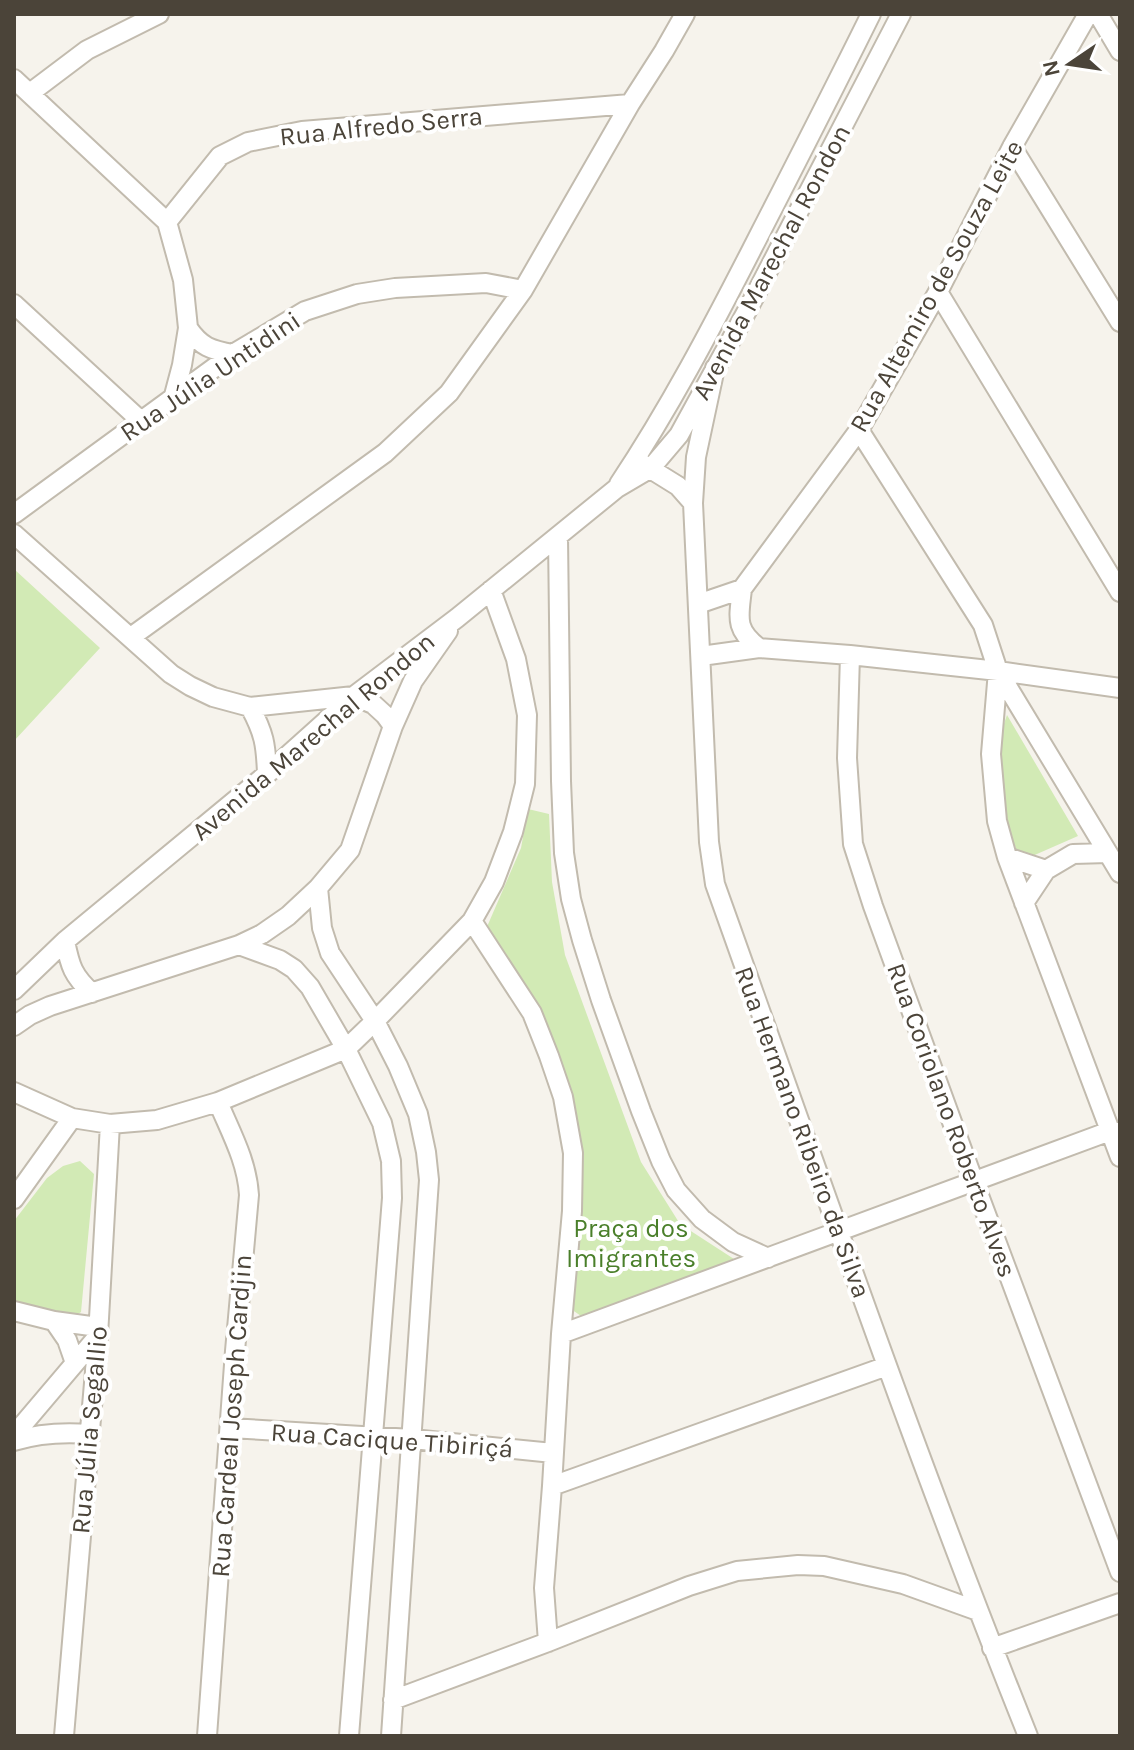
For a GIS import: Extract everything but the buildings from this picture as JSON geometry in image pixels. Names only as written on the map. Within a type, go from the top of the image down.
[{"type":"street","points":[[30,93],[87,50],[159,14]]},
{"type":"street","points":[[131,637],[385,453],[449,393],[523,290],[685,14]]},
{"type":"street","name":"Avenida Marechal Rondon","points":[[643,464],[658,424],[726,300],[871,14]]},
{"type":"street","name":"Avenida Marechal Rondon","points":[[14,990],[65,941],[267,774],[354,696],[558,537],[679,435],[901,14]]},
{"type":"street","name":"Rua Altemiro de Souza Leite","points":[[742,589],[859,430],[938,292],[1012,147],[1088,14]]},
{"type":"street","points":[[1098,14],[1120,51]]},
{"type":"street","points":[[14,79],[167,222],[183,280],[188,328],[173,399]]},
{"type":"street","name":"Rua Alfredo Serra","points":[[167,222],[220,156],[248,142],[302,131],[630,104]]},
{"type":"street","points":[[826,105],[849,116]]},
{"type":"street","points":[[1012,147],[1120,322]]},
{"type":"street","name":"Rua Júlia Untidini","points":[[14,514],[233,354],[305,311],[357,294],[395,288],[470,283],[523,290]]},
{"type":"street","points":[[938,292],[1120,592]]},
{"type":"street","points":[[726,300],[748,309]]},
{"type":"street","points":[[14,304],[141,421]]},
{"type":"street","points":[[188,328],[196,340],[212,350],[233,354]]},
{"type":"street","name":"Rua Hermano Ribeiro da Silva","points":[[715,368],[696,457],[693,503],[709,842],[715,884],[838,1233],[978,1611],[1028,1736]]},
{"type":"street","points":[[658,424],[679,435],[696,457]]},
{"type":"street","points":[[859,430],[983,625],[998,671],[1120,873]]},
{"type":"street","points":[[643,464],[678,486],[693,503]]},
{"type":"street","points":[[14,534],[171,674],[190,686],[213,697],[250,707],[354,696],[373,704],[393,726]]},
{"type":"street","points":[[14,1092],[72,1118],[110,1124],[157,1120],[218,1102],[346,1049],[375,1021],[472,921],[494,882],[513,832],[543,783],[558,537]]},
{"type":"street","points":[[698,604],[742,589],[739,622],[745,637],[759,648]]},
{"type":"street","points":[[491,590],[516,659],[582,940],[661,1161],[676,1190],[702,1219],[733,1242],[768,1258]]},
{"type":"street","points":[[14,1026],[50,1006],[239,945],[288,916],[318,888],[350,850],[393,726],[413,681],[457,618]]},
{"type":"street","points":[[701,656],[759,648],[998,671],[1120,688]]},
{"type":"street","name":"Rua Coriolano Roberto Alves","points":[[850,655],[847,758],[853,844],[974,1182],[1120,1572]]},
{"type":"street","points":[[998,671],[991,754],[997,821],[1024,903],[1115,1131],[1120,1157]]},
{"type":"street","points":[[250,707],[262,729],[267,774]]},
{"type":"street","points":[[1073,854],[1087,820]]},
{"type":"street","points":[[1024,903],[1046,870],[1073,854],[1108,853]]},
{"type":"street","points":[[1007,857],[1046,870]]},
{"type":"street","points":[[318,888],[322,928],[330,953],[375,1021],[418,1114],[429,1180],[391,1736]]},
{"type":"street","points":[[472,921],[532,1013],[563,1097],[573,1153],[572,1211],[544,1588],[548,1642]]},
{"type":"street","points":[[65,941],[70,965],[79,981],[92,993]]},
{"type":"street","points":[[239,945],[280,960],[294,969],[310,987],[346,1049],[382,1123],[391,1161],[392,1198],[349,1736]]},
{"type":"street","name":"Rua Cardeal Joseph Cardjin","points":[[207,1736],[249,1195],[243,1159],[218,1102]]},
{"type":"street","points":[[14,1199],[72,1118]]},
{"type":"street","name":"Rua Júlia Segallio","points":[[64,1736],[98,1331],[110,1124]]},
{"type":"street","points":[[561,1334],[1115,1131]]},
{"type":"street","points":[[14,1311],[98,1331],[14,1438]]},
{"type":"street","points":[[54,1321],[67,1340],[75,1363]]},
{"type":"street","points":[[552,1486],[887,1366]]},
{"type":"street","name":"Rua Cacique Tibiriçá","points":[[230,1428],[412,1439],[553,1453]]},
{"type":"street","points":[[14,1438],[61,1432],[89,1434]]},
{"type":"street","points":[[393,1700],[689,1586],[737,1571],[798,1565],[824,1566],[903,1584],[978,1611]]},
{"type":"street","points":[[992,1648],[1120,1603]]},
{"type":"green space","points":[[14,569],[100,648],[14,741]]},
{"type":"green space","points":[[1007,715],[1078,836],[1021,861],[1009,831],[1000,770],[1001,732]]},
{"type":"green space","name":"Praça dos Imigrantes","points":[[528,809],[549,814],[552,882],[565,955],[641,1162],[680,1224],[734,1259],[581,1316],[571,1309],[579,1235],[581,1171],[562,1074],[483,936],[521,848]]},
{"type":"green space","points":[[80,1161],[94,1174],[81,1312],[68,1321],[14,1308],[14,1221],[47,1178],[63,1166]]}]
